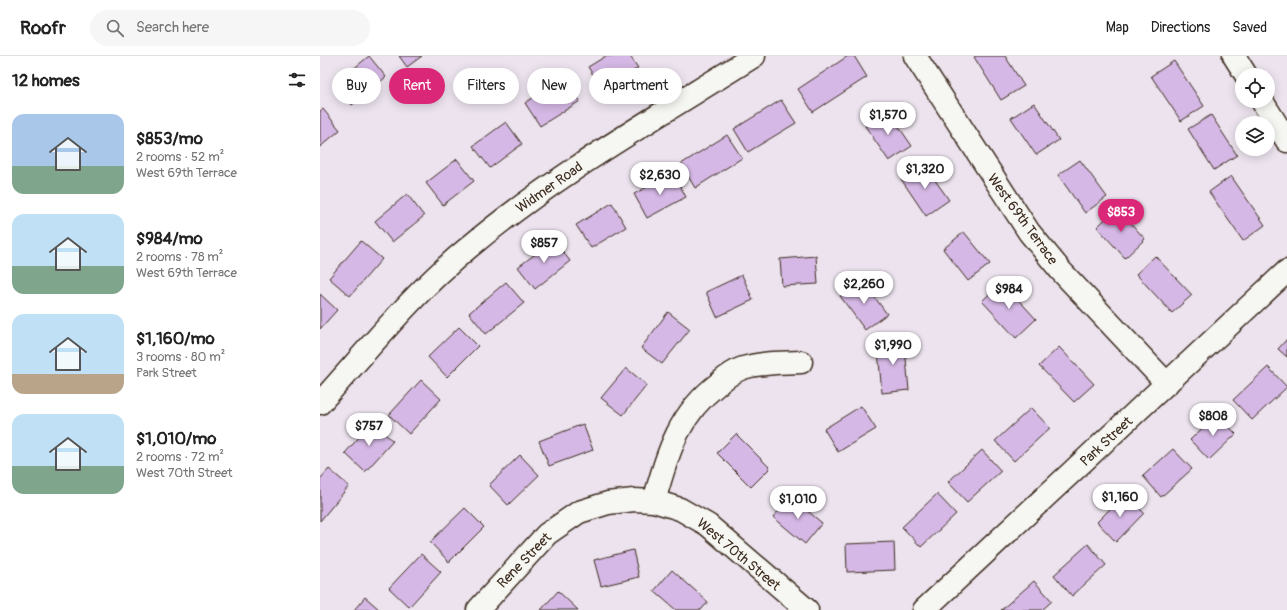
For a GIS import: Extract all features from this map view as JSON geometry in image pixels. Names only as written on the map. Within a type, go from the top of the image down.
[{"type":"street","name":"Widmer Road","points":[[320,403],[418,295],[473,244],[516,209],[574,169],[754,56]]},
{"type":"street","name":"West 69th Terrace","points":[[915,56],[1029,232],[1061,271],[1167,384]]},
{"type":"street","points":[[1234,56],[1242,68]]},
{"type":"street","points":[[1266,108],[1287,141]]},
{"type":"street","name":"Park Street","points":[[924,610],[1287,271]]},
{"type":"street","points":[[654,501],[669,448],[685,418],[704,394],[726,377],[742,368],[765,363],[801,362]]},
{"type":"street","name":"West 70th Street","points":[[597,506],[608,503],[634,500],[654,501],[680,509],[708,525],[807,610]]},
{"type":"street","name":"Rene Street","points":[[478,610],[547,534],[579,512],[597,506]]},
{"type":"building","points":[[369,56],[379,68],[354,68]]},
{"type":"building","points":[[399,56],[422,56],[407,67]]},
{"type":"building","points":[[606,56],[630,56],[638,68],[589,69],[588,67]]},
{"type":"building","points":[[848,56],[854,56],[867,77],[813,112],[798,89]]},
{"type":"building","points":[[1005,56],[1024,86],[1001,100],[974,57]]},
{"type":"building","points":[[1174,61],[1204,106],[1181,121],[1151,76]]},
{"type":"building","points":[[381,71],[386,77],[381,81]]},
{"type":"building","points":[[781,100],[796,123],[748,152],[734,129]]},
{"type":"building","points":[[527,102],[527,104],[575,104],[540,126],[525,103]]},
{"type":"building","points":[[1034,103],[1059,140],[1036,155],[1011,118]]},
{"type":"building","points":[[323,109],[340,130],[320,147],[320,111]]},
{"type":"building","points":[[888,111],[912,146],[889,161],[865,126]]},
{"type":"building","points":[[1211,115],[1235,152],[1235,156],[1214,170],[1188,129]]},
{"type":"building","points":[[506,122],[522,144],[490,168],[473,146]]},
{"type":"building","points":[[727,135],[742,158],[695,188],[681,164]]},
{"type":"building","points":[[457,159],[474,181],[443,205],[426,183]]},
{"type":"building","points":[[1080,160],[1107,197],[1085,213],[1058,175]]},
{"type":"building","points":[[923,163],[949,200],[926,216],[901,179]]},
{"type":"building","points":[[673,173],[686,197],[647,218],[634,194]]},
{"type":"building","points":[[1231,176],[1265,225],[1243,241],[1209,192]]},
{"type":"building","points":[[407,194],[424,216],[392,242],[375,221]]},
{"type":"building","points":[[612,203],[626,227],[591,248],[576,225]]},
{"type":"building","points":[[1117,208],[1145,239],[1125,258],[1097,227]]},
{"type":"building","points":[[964,232],[990,264],[968,281],[943,249]]},
{"type":"building","points":[[554,240],[570,261],[535,289],[518,267]]},
{"type":"building","points":[[361,241],[382,259],[350,296],[329,278]]},
{"type":"building","points":[[816,256],[818,284],[782,286],[780,259]]},
{"type":"building","points":[[1155,256],[1192,295],[1172,313],[1136,274]]},
{"type":"building","points":[[742,275],[753,300],[717,317],[706,292]]},
{"type":"building","points":[[862,280],[887,314],[865,330],[840,296]]},
{"type":"building","points":[[506,282],[524,303],[486,334],[469,313]]},
{"type":"building","points":[[1002,282],[1036,319],[1016,338],[982,301]]},
{"type":"building","points":[[320,294],[337,310],[320,329]]},
{"type":"building","points":[[668,312],[690,329],[662,364],[641,348]]},
{"type":"building","points":[[459,327],[478,346],[447,377],[428,357]]},
{"type":"building","points":[[904,338],[909,390],[882,393],[877,341]]},
{"type":"building","points":[[1287,339],[1287,357],[1278,349]]},
{"type":"building","points":[[1059,347],[1094,384],[1074,402],[1039,366]]},
{"type":"building","points":[[1268,367],[1287,387],[1252,420],[1233,400]]},
{"type":"building","points":[[626,368],[647,385],[623,415],[601,398]]},
{"type":"building","points":[[421,380],[441,399],[409,434],[389,415]]},
{"type":"building","points":[[861,406],[876,429],[838,452],[824,429]]},
{"type":"building","points":[[1031,408],[1050,428],[1014,461],[995,441]]},
{"type":"building","points":[[1217,414],[1236,434],[1209,460],[1190,440]]},
{"type":"building","points":[[372,423],[393,441],[365,472],[345,453]]},
{"type":"building","points":[[583,424],[593,450],[549,466],[539,441]]},
{"type":"building","points":[[736,434],[770,468],[751,487],[717,453]]},
{"type":"building","points":[[1173,449],[1192,469],[1161,497],[1143,476]]},
{"type":"building","points":[[982,450],[1001,471],[967,502],[948,482]]},
{"type":"building","points":[[520,455],[539,475],[508,505],[489,485]]},
{"type":"building","points":[[329,469],[349,486],[320,521],[320,479]]},
{"type":"building","points":[[937,494],[956,514],[921,547],[902,527]]},
{"type":"building","points":[[1125,494],[1144,513],[1116,542],[1097,522]]},
{"type":"building","points":[[791,497],[822,523],[805,544],[773,517]]},
{"type":"building","points":[[465,508],[484,527],[449,562],[430,542]]},
{"type":"building","points":[[894,542],[895,570],[847,572],[846,544]]},
{"type":"building","points":[[1088,544],[1106,565],[1072,596],[1054,575]]},
{"type":"building","points":[[633,550],[639,577],[601,586],[594,560]]},
{"type":"building","points":[[421,554],[441,572],[409,607],[389,588]]},
{"type":"building","points":[[672,570],[708,602],[701,610],[676,610],[654,591]]},
{"type":"building","points":[[1034,581],[1052,601],[1042,610],[1001,610]]},
{"type":"building","points":[[558,591],[578,610],[541,610]]},
{"type":"building","points":[[365,597],[380,610],[354,610]]}]
